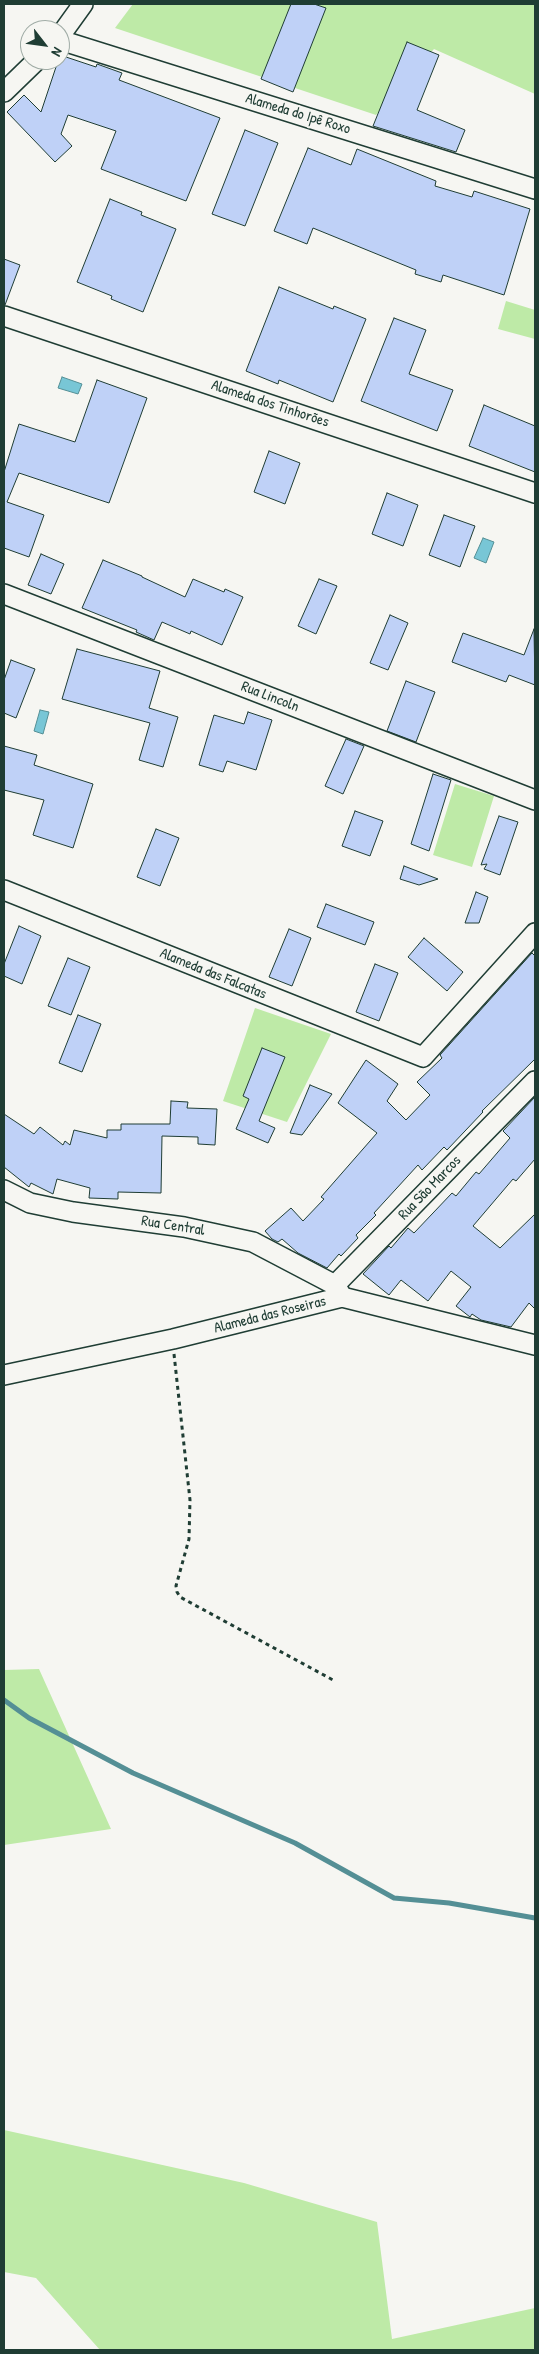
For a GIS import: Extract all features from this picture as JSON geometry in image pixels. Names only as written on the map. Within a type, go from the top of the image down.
[{"type":"street","points":[[70,22],[83,4]]},
{"type":"street","name":"Alameda do Ipê Roxo","points":[[70,43],[535,189]]},
{"type":"street","points":[[4,92],[26,70]]},
{"type":"street","name":"Alameda dos Tinhorões","points":[[4,316],[535,493]]},
{"type":"street","name":"Rua Lincoln","points":[[4,594],[535,800]]},
{"type":"street","name":"Alameda das Falcatas","points":[[4,890],[423,1057],[535,933]]},
{"type":"street","name":"Rua São Marcos","points":[[339,1291],[535,1080]]},
{"type":"street","name":"Rua Central","points":[[4,1190],[30,1202],[73,1212],[184,1226],[253,1242],[339,1291]]},
{"type":"street","name":"Alameda das Roseiras","points":[[4,1375],[173,1339],[339,1291],[532,1341]]},
{"type":"path","points":[[173,1339],[190,1500],[190,1539],[176,1586],[176,1592],[180,1598],[333,1680]]},
{"type":"green space","points":[[133,4],[535,4],[535,94],[434,49],[376,115],[115,28]]},
{"type":"green space","points":[[506,301],[535,310],[535,339],[498,329]]},
{"type":"green space","points":[[455,784],[494,796],[472,867],[433,855]]},
{"type":"green space","points":[[255,1008],[331,1034],[287,1122],[223,1101]]},
{"type":"green space","points":[[39,1669],[111,1829],[4,1845],[4,1670]]},
{"type":"green space","points":[[4,2130],[244,2183],[377,2222],[392,2339],[535,2308],[535,2350],[100,2350],[36,2278],[4,2272]]},
{"type":"water","points":[[62,377],[82,384],[78,394],[58,388]]},
{"type":"water","points":[[483,538],[494,542],[486,563],[474,558]]},
{"type":"water","points":[[40,710],[49,712],[43,734],[34,731]]},
{"type":"building","points":[[291,4],[314,4],[326,8],[293,92],[261,79]]},
{"type":"building","points":[[407,42],[439,55],[417,110],[465,130],[456,152],[373,126]]},
{"type":"building","points":[[70,58],[96,67],[97,64],[122,73],[119,80],[220,118],[186,201],[101,169],[116,131],[68,115],[61,134],[72,146],[55,162],[7,112],[24,95],[41,112],[55,70],[70,70]]},
{"type":"building","points":[[245,130],[278,143],[245,226],[212,214]]},
{"type":"building","points":[[308,148],[351,165],[357,149],[436,181],[435,186],[472,197],[474,191],[530,209],[504,295],[443,275],[441,282],[415,274],[416,270],[313,228],[307,244],[274,231]]},
{"type":"building","points":[[110,199],[142,212],[141,215],[176,229],[143,312],[111,299],[112,296],[77,282]]},
{"type":"building","points":[[4,259],[20,265],[5,305],[4,305]]},
{"type":"building","points":[[279,287],[333,309],[334,306],[366,319],[333,402],[279,380],[278,384],[246,371]]},
{"type":"building","points":[[394,318],[426,330],[409,374],[453,390],[437,431],[361,401]]},
{"type":"building","points":[[97,380],[147,398],[109,503],[19,473],[7,502],[44,515],[29,557],[4,548],[4,472],[19,424],[75,442]]},
{"type":"building","points":[[484,405],[535,426],[535,472],[469,446]]},
{"type":"building","points":[[269,451],[300,463],[285,504],[254,492]]},
{"type":"building","points":[[387,493],[418,505],[403,546],[372,534]]},
{"type":"building","points":[[444,515],[475,526],[460,567],[429,555]]},
{"type":"building","points":[[41,554],[64,564],[51,594],[28,585]]},
{"type":"building","points":[[103,560],[185,597],[193,579],[224,592],[225,589],[243,597],[222,645],[191,631],[190,634],[162,622],[154,640],[136,632],[137,630],[82,608]]},
{"type":"building","points":[[319,579],[337,586],[316,634],[298,626]]},
{"type":"building","points":[[390,615],[408,623],[388,670],[370,663]]},
{"type":"building","points":[[534,629],[535,685],[509,675],[506,682],[452,662],[463,633],[524,655]]},
{"type":"building","points":[[77,649],[160,671],[149,708],[178,717],[163,767],[139,760],[150,723],[62,699]]},
{"type":"building","points":[[11,660],[35,669],[16,718],[4,713],[4,680]]},
{"type":"building","points":[[406,681],[435,692],[416,742],[387,731]]},
{"type":"building","points":[[248,712],[272,720],[256,770],[227,761],[223,772],[199,765],[214,715],[244,724]]},
{"type":"building","points":[[346,739],[364,746],[343,794],[325,786]]},
{"type":"building","points":[[4,746],[37,755],[34,765],[93,784],[73,848],[33,835],[44,800],[4,790]]},
{"type":"building","points":[[433,774],[451,780],[429,851],[411,844]]},
{"type":"building","points":[[355,811],[383,821],[370,856],[342,846]]},
{"type":"building","points":[[499,816],[518,822],[500,875],[484,869],[487,864],[481,865]]},
{"type":"building","points":[[156,829],[179,838],[160,886],[137,877]]},
{"type":"building","points":[[404,866],[438,879],[419,885],[400,879]]},
{"type":"building","points":[[476,892],[488,897],[479,923],[465,923]]},
{"type":"building","points":[[326,904],[374,922],[365,945],[317,927]]},
{"type":"building","points":[[19,926],[41,936],[22,984],[4,976],[4,964]]},
{"type":"building","points":[[289,929],[311,938],[292,986],[269,977]]},
{"type":"building","points":[[424,938],[463,972],[447,991],[408,957]]},
{"type":"building","points":[[532,953],[535,956],[535,1059],[482,1111],[447,1150],[444,1147],[422,1170],[418,1165],[374,1213],[376,1215],[356,1235],[358,1238],[341,1256],[339,1254],[327,1268],[298,1253],[282,1239],[278,1242],[272,1239],[265,1231],[291,1208],[303,1221],[324,1199],[321,1197],[377,1133],[338,1103],[366,1060],[398,1084],[387,1101],[406,1120],[430,1095],[417,1082],[442,1058],[440,1055]]},
{"type":"building","points":[[68,958],[90,967],[71,1015],[48,1006]]},
{"type":"building","points":[[375,964],[398,973],[379,1021],[356,1012]]},
{"type":"building","points":[[78,1015],[101,1024],[82,1072],[59,1063]]},
{"type":"building","points":[[262,1048],[285,1057],[259,1121],[275,1128],[268,1143],[236,1129],[249,1099],[243,1096]]},
{"type":"building","points":[[310,1085],[332,1094],[302,1135],[290,1133]]},
{"type":"building","points":[[535,1097],[535,1159],[516,1181],[513,1179],[473,1226],[500,1248],[535,1214],[535,1309],[529,1303],[511,1327],[481,1320],[472,1314],[470,1317],[456,1306],[471,1287],[451,1271],[428,1301],[401,1280],[389,1295],[363,1274],[389,1246],[391,1248],[408,1228],[414,1233],[452,1193],[456,1196],[476,1172],[479,1174],[510,1138],[503,1131]]},
{"type":"building","points":[[171,1101],[188,1102],[187,1108],[217,1109],[215,1145],[198,1144],[198,1137],[162,1136],[161,1193],[118,1192],[118,1199],[89,1198],[90,1188],[57,1179],[53,1194],[31,1183],[29,1187],[4,1167],[4,1114],[34,1134],[40,1127],[63,1145],[65,1141],[70,1145],[74,1130],[107,1138],[107,1130],[121,1130],[121,1124],[170,1124]]},
{"type":"waterway","points":[[4,1700],[29,1718],[133,1773],[295,1843],[394,1898],[449,1903],[535,1918]]}]
